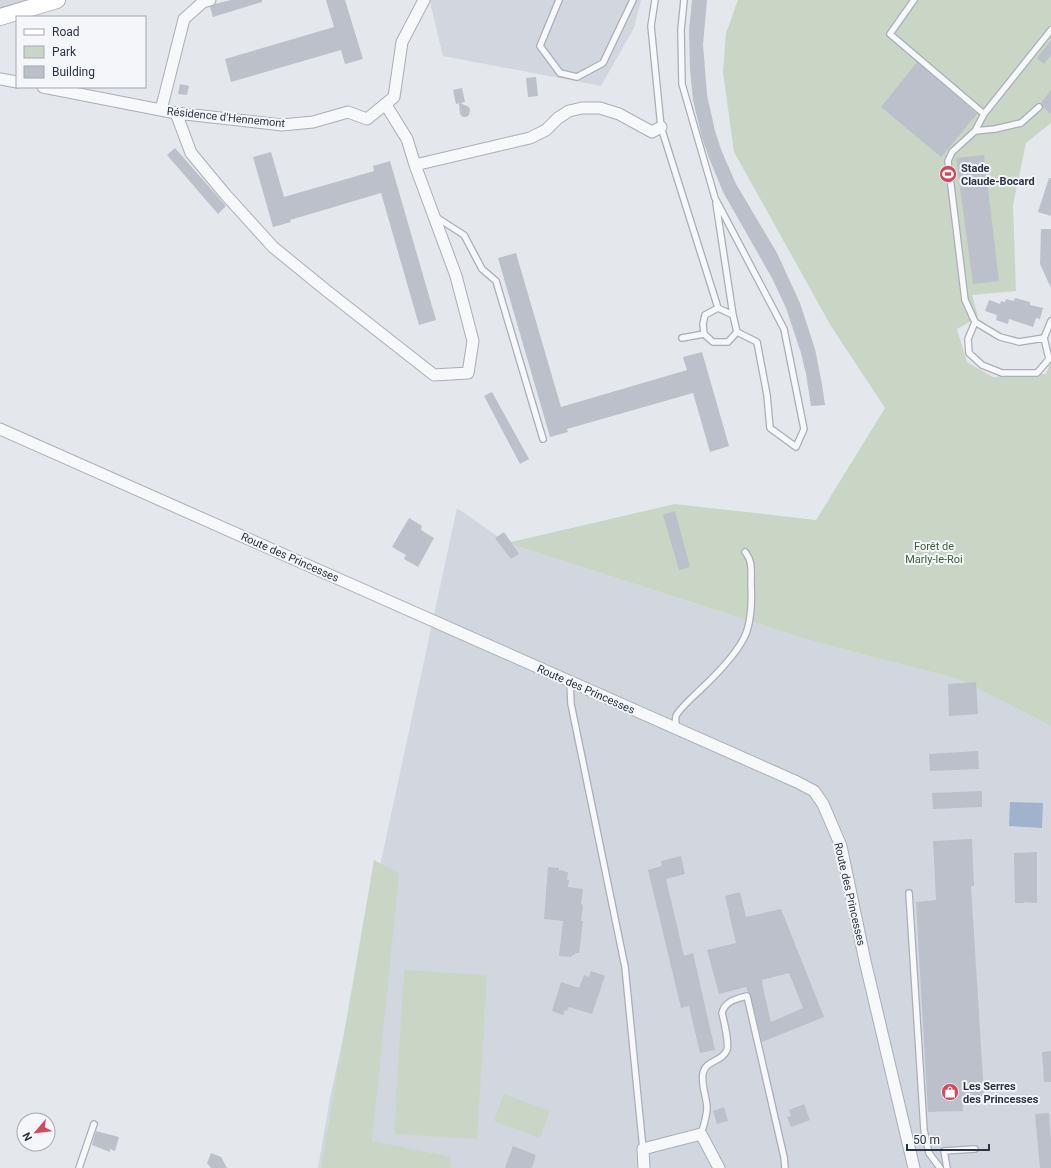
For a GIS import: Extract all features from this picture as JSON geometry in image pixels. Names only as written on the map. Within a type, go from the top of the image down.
[{"type":"street","points":[[0,17],[57,0]]},
{"type":"street","points":[[161,110],[184,19],[203,2],[210,0]]},
{"type":"street","name":"Résidence d'Hennemont","points":[[48,88],[176,113],[282,125],[313,122],[348,112],[367,119],[394,97],[402,42],[424,0]]},
{"type":"street","points":[[0,79],[16,82]]},
{"type":"street","points":[[176,113],[191,153],[225,194],[273,247],[434,375],[468,373],[473,340],[456,276],[415,165],[407,139],[386,105]]},
{"type":"street","points":[[415,165],[530,138],[546,130],[558,118],[569,111],[582,108],[600,108],[619,114],[652,132],[661,127]]},
{"type":"street","name":"Route des Princesses","points":[[0,429],[676,728],[814,791],[823,804],[841,846],[865,961],[914,1168]]},
{"type":"street","points":[[644,1168],[643,1149],[701,1134],[719,1168]]},
{"type":"lane","points":[[559,0],[540,46],[560,73],[577,77],[603,63],[633,0]]},
{"type":"lane","points":[[655,0],[651,26],[661,127],[718,308],[732,316]]},
{"type":"lane","points":[[684,0],[681,30],[682,84],[715,198],[732,316],[737,332],[757,342],[767,395],[770,428],[796,448],[804,429],[784,329],[715,198]]},
{"type":"lane","points":[[914,0],[890,34],[984,114]]},
{"type":"lane","points":[[1044,338],[1018,342],[1000,337],[975,322],[965,300],[948,161],[952,152],[975,131],[984,114],[1051,30]]},
{"type":"lane","points":[[975,131],[996,129],[1021,123],[1039,107]]},
{"type":"lane","points":[[434,216],[464,235],[482,269],[496,281],[544,439]]},
{"type":"lane","points":[[718,308],[705,315],[703,324],[704,334],[713,342],[728,342],[737,332]]},
{"type":"lane","points":[[975,322],[968,339],[969,353],[982,365],[1002,373],[1037,373],[1049,359],[1044,338],[1051,321]]},
{"type":"lane","points":[[682,338],[704,334]]},
{"type":"lane","points":[[676,728],[676,717],[680,710],[716,674],[738,649],[745,637],[750,618],[751,590],[751,562],[745,552]]},
{"type":"lane","points":[[570,682],[571,704],[625,967],[643,1149]]},
{"type":"lane","points":[[909,893],[924,1130],[929,1153],[940,1168]]},
{"type":"lane","points":[[701,1134],[706,1119],[707,1106],[703,1085],[704,1069],[708,1064],[718,1059],[727,1051],[728,1046],[722,1013],[723,1008],[731,1001],[747,996],[784,1157],[785,1168]]},
{"type":"lane","points":[[79,1168],[94,1124]]},
{"type":"lane","points":[[947,1168],[944,1151],[975,1149]]},
{"type":"shaded area","points":[[0,0],[28,0],[0,9]]},
{"type":"shaded area","points":[[430,0],[641,0],[634,28],[601,86],[443,56]]},
{"type":"shaded area","points":[[457,508],[507,543],[812,641],[958,679],[1051,726],[1051,1168],[318,1168],[330,1098]]},
{"type":"green space","name":"Forêt de Marly-le-Roi","points":[[738,0],[1051,0],[1051,123],[1026,143],[1013,205],[1016,291],[972,295],[978,317],[957,329],[967,362],[993,377],[1046,374],[1051,359],[1051,726],[958,679],[812,641],[507,543],[675,504],[816,520],[885,408],[831,326],[734,152],[723,72],[726,33]]},
{"type":"green space","points":[[374,860],[399,873],[372,1141],[451,1157],[450,1168],[321,1168]]},
{"type":"green space","points":[[404,970],[487,975],[477,1139],[394,1134]]},
{"type":"green space","points":[[504,1094],[550,1111],[540,1138],[494,1121]]},
{"type":"water","points":[[1010,802],[1043,803],[1042,828],[1009,826]]},
{"type":"building","points":[[231,0],[262,0],[262,2],[213,17],[210,7],[215,4]]},
{"type":"building","points":[[326,0],[345,0],[363,59],[345,64],[341,50],[231,82],[225,59],[334,27]]},
{"type":"building","points":[[692,0],[707,0],[703,45],[707,95],[715,131],[722,152],[736,184],[777,253],[800,303],[815,349],[825,405],[811,406],[801,353],[786,308],[772,278],[723,192],[702,138],[693,100],[690,70],[689,30]]},
{"type":"building","points":[[1051,40],[1051,55],[1044,64],[1037,58]]},
{"type":"building","points":[[917,62],[977,114],[941,157],[881,107]]},
{"type":"building","points":[[536,77],[538,96],[528,97],[526,78]]},
{"type":"building","points":[[180,84],[189,86],[187,95],[178,94]]},
{"type":"building","points":[[462,88],[465,102],[460,103],[469,107],[470,110],[469,115],[466,117],[463,117],[460,114],[459,103],[456,104],[453,90]]},
{"type":"building","points":[[1051,90],[1051,114],[1043,107],[1041,103]]},
{"type":"building","points":[[175,148],[226,206],[218,214],[167,155]]},
{"type":"building","points":[[271,152],[284,197],[374,171],[373,166],[390,161],[436,320],[419,325],[381,193],[290,220],[291,222],[273,227],[253,157]]},
{"type":"building","points":[[984,155],[999,281],[973,284],[956,158]]},
{"type":"building","points":[[1049,178],[1051,178],[1051,216],[1038,212]]},
{"type":"building","points":[[1041,229],[1051,229],[1051,288],[1040,264]]},
{"type":"building","points":[[516,253],[561,407],[687,370],[683,357],[702,352],[729,446],[710,452],[693,393],[567,429],[568,432],[550,437],[498,258]]},
{"type":"building","points":[[1015,298],[1030,302],[1030,305],[1043,308],[1040,319],[1036,318],[1033,327],[1009,319],[1008,324],[996,320],[997,315],[985,311],[989,300],[1000,304],[1001,301],[1005,302],[1006,299],[1014,301]]},
{"type":"building","points":[[492,392],[529,459],[520,464],[484,396]]},
{"type":"building","points":[[675,511],[690,567],[679,570],[663,515]]},
{"type":"building","points":[[409,518],[422,526],[421,530],[434,538],[418,567],[404,559],[406,555],[392,547]]},
{"type":"building","points":[[504,532],[519,554],[511,559],[495,538]]},
{"type":"building","points":[[976,682],[978,714],[949,716],[948,684]]},
{"type":"building","points":[[978,751],[979,769],[930,771],[929,754]]},
{"type":"building","points":[[982,791],[982,807],[933,809],[932,793]]},
{"type":"building","points":[[972,839],[974,886],[971,886],[984,1096],[962,1097],[963,1111],[928,1112],[916,902],[936,900],[933,841]]},
{"type":"building","points":[[1037,852],[1037,903],[1015,903],[1014,853]]},
{"type":"building","points":[[681,856],[685,874],[666,879],[684,956],[693,953],[715,1050],[700,1053],[689,1006],[681,1008],[648,870],[662,866],[661,861]]},
{"type":"building","points":[[548,867],[559,868],[559,870],[568,872],[568,887],[583,889],[581,921],[583,921],[579,953],[575,953],[572,957],[559,956],[563,921],[544,919]]},
{"type":"building","points":[[740,892],[746,917],[781,909],[824,1017],[762,1042],[750,993],[746,987],[719,994],[707,950],[736,943],[725,896]],"holes":[[[789,973],[803,1008],[771,1022],[762,980]]]},
{"type":"building","points":[[591,971],[605,976],[592,1014],[569,1007],[567,1011],[565,1010],[563,1015],[552,1011],[561,982],[579,988],[584,975],[589,977]]},
{"type":"building","points":[[1051,1051],[1051,1082],[1044,1082],[1042,1052]]},
{"type":"building","points":[[804,1104],[810,1120],[791,1127],[787,1117],[791,1116],[789,1110]]},
{"type":"building","points":[[724,1107],[728,1121],[717,1124],[713,1111]]},
{"type":"building","points":[[1049,1113],[1051,1168],[1040,1168],[1035,1114]]},
{"type":"building","points":[[96,1131],[119,1137],[115,1151],[110,1149],[110,1152],[92,1145]]},
{"type":"building","points":[[513,1146],[536,1155],[532,1168],[505,1168]]},
{"type":"building","points":[[211,1153],[221,1157],[227,1168],[211,1168],[207,1163]]},
{"type":"place","name":"Stade Claude-Bocard","points":[[948,174]]},
{"type":"place","name":"Les Serres des Princesses","points":[[950,1092]]}]
